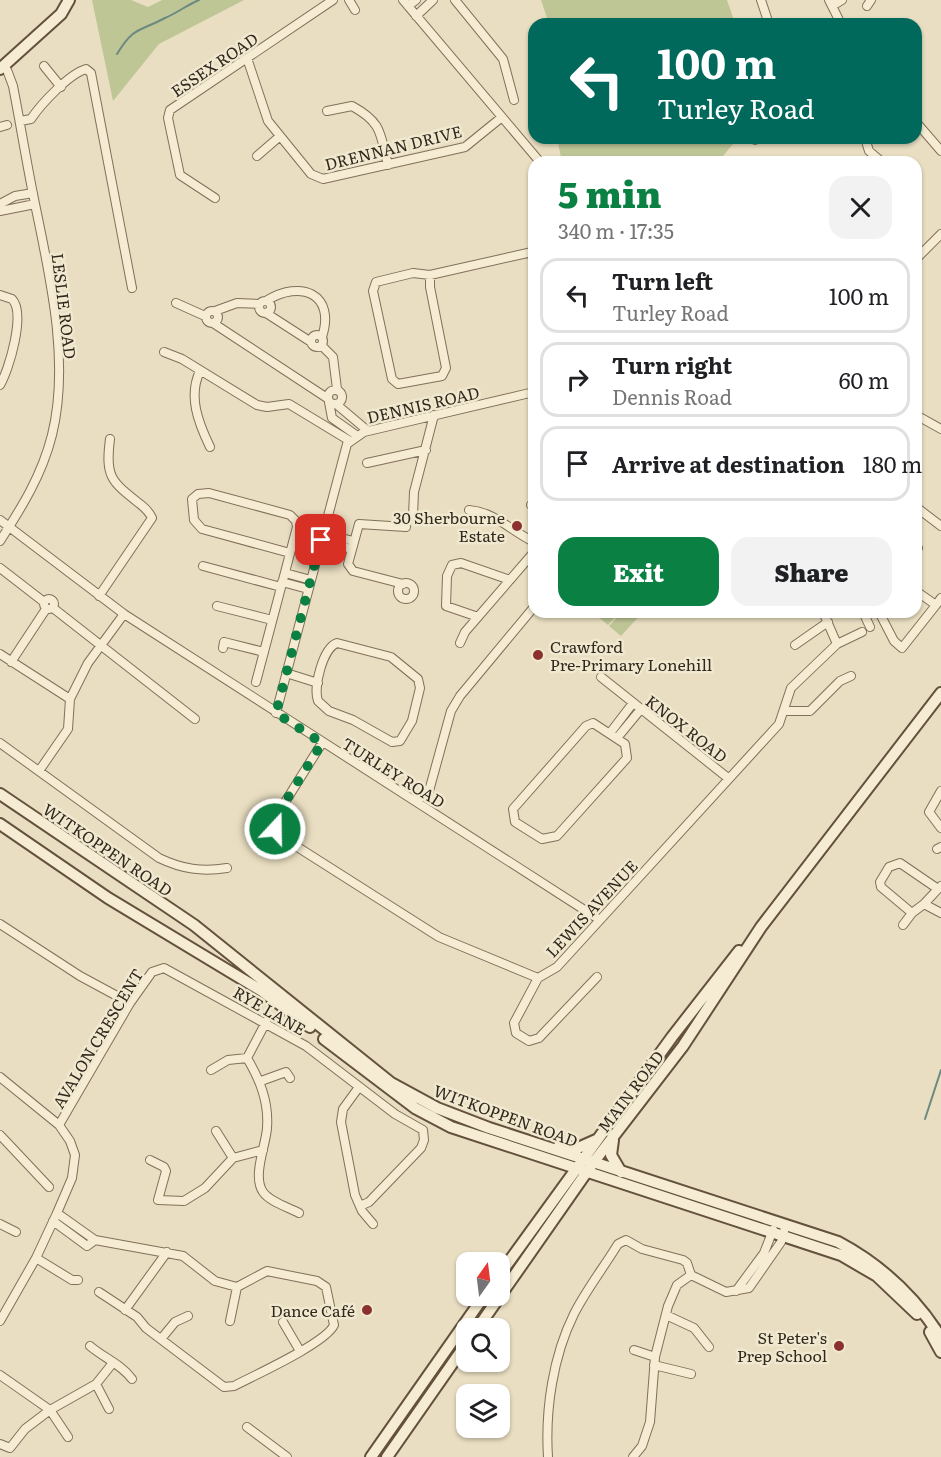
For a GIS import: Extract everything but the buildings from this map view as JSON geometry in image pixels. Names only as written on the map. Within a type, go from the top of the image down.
[{"type":"main road","points":[[1,68],[61,14],[69,0]]},
{"type":"main road","name":"MAIN ROAD","points":[[484,1318],[588,1161],[616,1134],[682,1046],[761,927],[941,693]]},
{"type":"main road","name":"WITKOPPEN ROAD","points":[[0,794],[194,925],[399,1088],[437,1108],[848,1253],[911,1296],[941,1338]]},
{"type":"main road","name":"WITKOPPEN ROAD","points":[[0,824],[108,898],[262,991],[415,1108],[473,1135],[581,1171],[779,1228]]},
{"type":"main road","name":"MAIN ROAD","points":[[588,1161],[597,1139],[746,941],[761,927]]},
{"type":"main road","points":[[616,1134],[611,1155],[621,1172]]},
{"type":"main road","points":[[535,1143],[578,1148],[597,1139]]},
{"type":"main road","name":"MAIN ROAD","points":[[510,1261],[581,1171]]},
{"type":"main road","name":"WITKOPPEN ROAD","points":[[863,1262],[913,1310],[941,1352]]},
{"type":"main road","points":[[371,1457],[477,1306]]},
{"type":"main road","points":[[387,1457],[456,1358]]},
{"type":"street","name":"ESSEX ROAD","points":[[215,198],[180,175],[169,113],[172,108],[333,0]]},
{"type":"street","points":[[349,0],[355,10]]},
{"type":"street","points":[[416,0],[405,3],[535,156]]},
{"type":"street","points":[[416,16],[433,0]]},
{"type":"street","points":[[455,0],[503,59],[514,100]]},
{"type":"street","points":[[761,0],[767,18]]},
{"type":"street","points":[[839,18],[831,3],[842,0]]},
{"type":"street","name":"DRENNAN DRIVE","points":[[247,58],[265,115],[279,137],[311,174],[322,179],[465,147],[502,117]]},
{"type":"street","points":[[44,66],[61,87]]},
{"type":"street","name":"LESLIE ROAD","points":[[0,541],[41,470],[52,435],[58,403],[58,350],[49,275],[10,77],[1,68]]},
{"type":"street","points":[[20,121],[31,119],[61,87],[83,70],[91,73],[132,288]]},
{"type":"street","points":[[327,111],[352,106],[369,115],[379,129],[388,165]]},
{"type":"street","points":[[922,129],[941,151]]},
{"type":"street","points":[[257,156],[279,137]]},
{"type":"street","points":[[0,204],[15,196],[33,193]]},
{"type":"street","points":[[0,211],[35,204]]},
{"type":"street","points":[[922,254],[941,234]]},
{"type":"street","points":[[430,275],[430,287],[446,368],[442,376],[398,384],[392,379],[373,288],[376,282],[413,273],[430,275],[528,254]]},
{"type":"street","points":[[206,316],[209,311],[237,303],[263,302],[276,294],[297,289],[313,294],[320,302],[325,319],[322,341],[333,357],[336,389],[342,397],[331,401]]},
{"type":"street","points":[[0,295],[12,299],[18,311],[13,352],[0,385]]},
{"type":"street","points":[[263,302],[271,307],[266,313],[311,342],[314,347],[322,341]]},
{"type":"street","points":[[176,303],[206,316],[207,321],[331,401],[368,431]]},
{"type":"street","points":[[213,323],[218,319],[215,311]]},
{"type":"street","points":[[164,352],[182,359],[257,405],[267,407],[290,404],[353,438]]},
{"type":"street","points":[[200,370],[193,392],[195,406],[210,447]]},
{"type":"street","points":[[336,389],[330,391],[332,418],[353,438]]},
{"type":"street","name":"DENNIS ROAD","points":[[276,713],[344,450],[353,438],[368,431],[528,393]]},
{"type":"street","points":[[413,516],[414,492],[434,415]]},
{"type":"street","points":[[341,425],[349,416]]},
{"type":"street","points":[[922,418],[941,429]]},
{"type":"street","points":[[99,596],[152,518],[147,510],[111,480],[108,466],[110,440]]},
{"type":"street","points":[[367,463],[426,450]]},
{"type":"street","points":[[256,682],[297,527],[293,517],[209,494],[198,494],[192,499],[194,520],[202,529],[290,553]]},
{"type":"street","points":[[469,510],[495,517],[528,538]]},
{"type":"street","points":[[922,512],[941,526]]},
{"type":"street","name":"TURLEY ROAD","points":[[0,520],[124,614],[600,920]]},
{"type":"street","points":[[403,584],[353,571],[348,564],[357,526],[363,523],[406,526]]},
{"type":"street","points":[[322,536],[352,545]]},
{"type":"street","points":[[460,643],[465,632],[528,559]]},
{"type":"street","points":[[478,616],[446,606],[447,576],[452,566],[462,563],[510,580]]},
{"type":"street","points":[[203,566],[283,580],[308,589]]},
{"type":"street","points":[[0,568],[195,719]]},
{"type":"street","points":[[283,580],[310,580]]},
{"type":"street","points":[[922,595],[936,605]]},
{"type":"street","points":[[882,618],[894,641],[902,648],[941,598]]},
{"type":"street","points":[[11,662],[48,606]]},
{"type":"street","points":[[217,606],[272,620]]},
{"type":"street","points":[[39,771],[70,724],[70,699],[100,646],[124,614]]},
{"type":"street","points":[[415,801],[429,791],[451,711],[460,696],[528,614]]},
{"type":"street","points":[[826,618],[837,644]]},
{"type":"street","points":[[865,618],[870,627]]},
{"type":"street","points":[[795,645],[828,622]]},
{"type":"street","name":"LEWIS AVENUE","points":[[538,978],[553,970],[779,724],[795,683],[837,644],[862,632]]},
{"type":"street","points":[[223,648],[224,642],[264,652]]},
{"type":"street","points":[[337,643],[396,659],[415,675],[420,684],[412,721],[404,736],[400,741],[392,741],[353,720],[329,711],[317,697],[319,680],[329,648],[337,643]]},
{"type":"street","points":[[0,654],[70,699]]},
{"type":"street","points":[[287,671],[319,680]]},
{"type":"street","points":[[785,711],[810,711],[840,681],[851,676]]},
{"type":"street","name":"KNOX ROAD","points":[[601,677],[728,778]]},
{"type":"street","points":[[614,735],[633,703]]},
{"type":"street","points":[[614,735],[641,709]]},
{"type":"street","points":[[596,723],[614,735],[627,747],[626,761],[557,836],[542,839],[515,822],[512,815],[514,807],[586,726],[596,723]]},
{"type":"street","points":[[0,743],[159,858],[172,864],[197,870],[226,868]]},
{"type":"street","points":[[322,743],[277,815],[274,822],[277,834],[439,937],[538,978],[514,1023],[518,1036],[529,1041],[540,1038],[597,977]]},
{"type":"street","points":[[941,791],[929,809],[941,828]]},
{"type":"street","points":[[903,925],[939,887],[900,863],[889,867],[882,876],[881,887],[912,913]]},
{"type":"street","points":[[924,904],[941,913]]},
{"type":"street","points":[[0,924],[80,976],[130,1003]]},
{"type":"street","name":"AVALON CRESCENT","points":[[59,1125],[130,1003],[152,972],[160,967]]},
{"type":"street","name":"RYE LANE","points":[[160,967],[168,969],[266,1022],[306,1046],[395,1114],[420,1127],[425,1136],[421,1148],[369,1202],[360,1206]]},
{"type":"street","points":[[247,1058],[266,1022]]},
{"type":"street","points":[[211,1070],[228,1060],[247,1058]]},
{"type":"street","points":[[247,1058],[261,1081],[268,1126],[260,1175],[263,1192],[298,1213]]},
{"type":"street","points":[[261,1081],[287,1072],[290,1078]]},
{"type":"street","points":[[0,1077],[59,1125],[73,1148],[75,1165],[72,1178],[36,1258],[0,1321]]},
{"type":"street","points":[[359,1087],[343,1109],[340,1118],[355,1195],[373,1224]]},
{"type":"street","points":[[216,1131],[233,1158]]},
{"type":"street","points":[[0,1135],[49,1187]]},
{"type":"street","points":[[150,1160],[164,1167],[166,1172],[158,1200],[184,1201],[205,1188],[233,1158],[263,1150]]},
{"type":"street","points":[[55,1217],[95,1240],[183,1256],[215,1281],[237,1287],[267,1271],[304,1277],[325,1285],[334,1325],[329,1332],[300,1351],[234,1386],[224,1387],[99,1292]]},
{"type":"street","points":[[0,1224],[16,1232]]},
{"type":"street","points":[[548,1457],[551,1392],[564,1339],[574,1314],[618,1244],[626,1240],[642,1249],[685,1261],[691,1275],[713,1287],[735,1292],[749,1288],[779,1228]]},
{"type":"street","points":[[125,1310],[167,1252]]},
{"type":"street","points":[[36,1258],[72,1280],[78,1280]]},
{"type":"street","points":[[633,1457],[642,1446],[650,1422],[655,1361],[666,1315],[677,1285],[691,1275]]},
{"type":"street","points":[[230,1321],[237,1287]]},
{"type":"street","points":[[666,1315],[694,1328],[709,1347]]},
{"type":"street","points":[[161,1339],[178,1319],[188,1316]]},
{"type":"street","points":[[283,1322],[300,1351]]},
{"type":"street","points":[[90,1346],[112,1364],[122,1366],[132,1379]]},
{"type":"street","points":[[634,1350],[655,1361],[691,1374]]},
{"type":"street","points":[[0,1444],[10,1448],[21,1433],[50,1410],[96,1383],[112,1364]]},
{"type":"street","points":[[0,1376],[50,1410],[68,1437]]},
{"type":"street","points":[[96,1383],[109,1409]]},
{"type":"street","points":[[247,1427],[287,1457]]},
{"type":"green space","points":[[92,0],[131,0],[148,7],[162,0],[244,0],[159,44],[113,101]]},
{"type":"green space","points":[[541,0],[727,0],[733,18],[547,18]]},
{"type":"green space","points":[[558,144],[733,144],[723,156],[561,156]]},
{"type":"green space","points":[[600,618],[614,618],[608,625]]},
{"type":"green space","points":[[616,618],[638,618],[621,636],[609,626]]},
{"type":"waterway","points":[[117,54],[133,34],[199,0]]},
{"type":"waterway","points":[[925,1119],[941,1070]]},
{"type":"place","name":"30 Sherbourne Estate","points":[[517,526]]},
{"type":"place","name":"Crawford Pre-Primary Lonehill","points":[[538,655]]},
{"type":"place","name":"Dance Café","points":[[367,1310]]},
{"type":"place","name":"St Peter's Prep School","points":[[839,1346]]},
{"type":"route","points":[[275,829],[274,822],[277,815],[322,743],[276,713],[321,540]]}]
